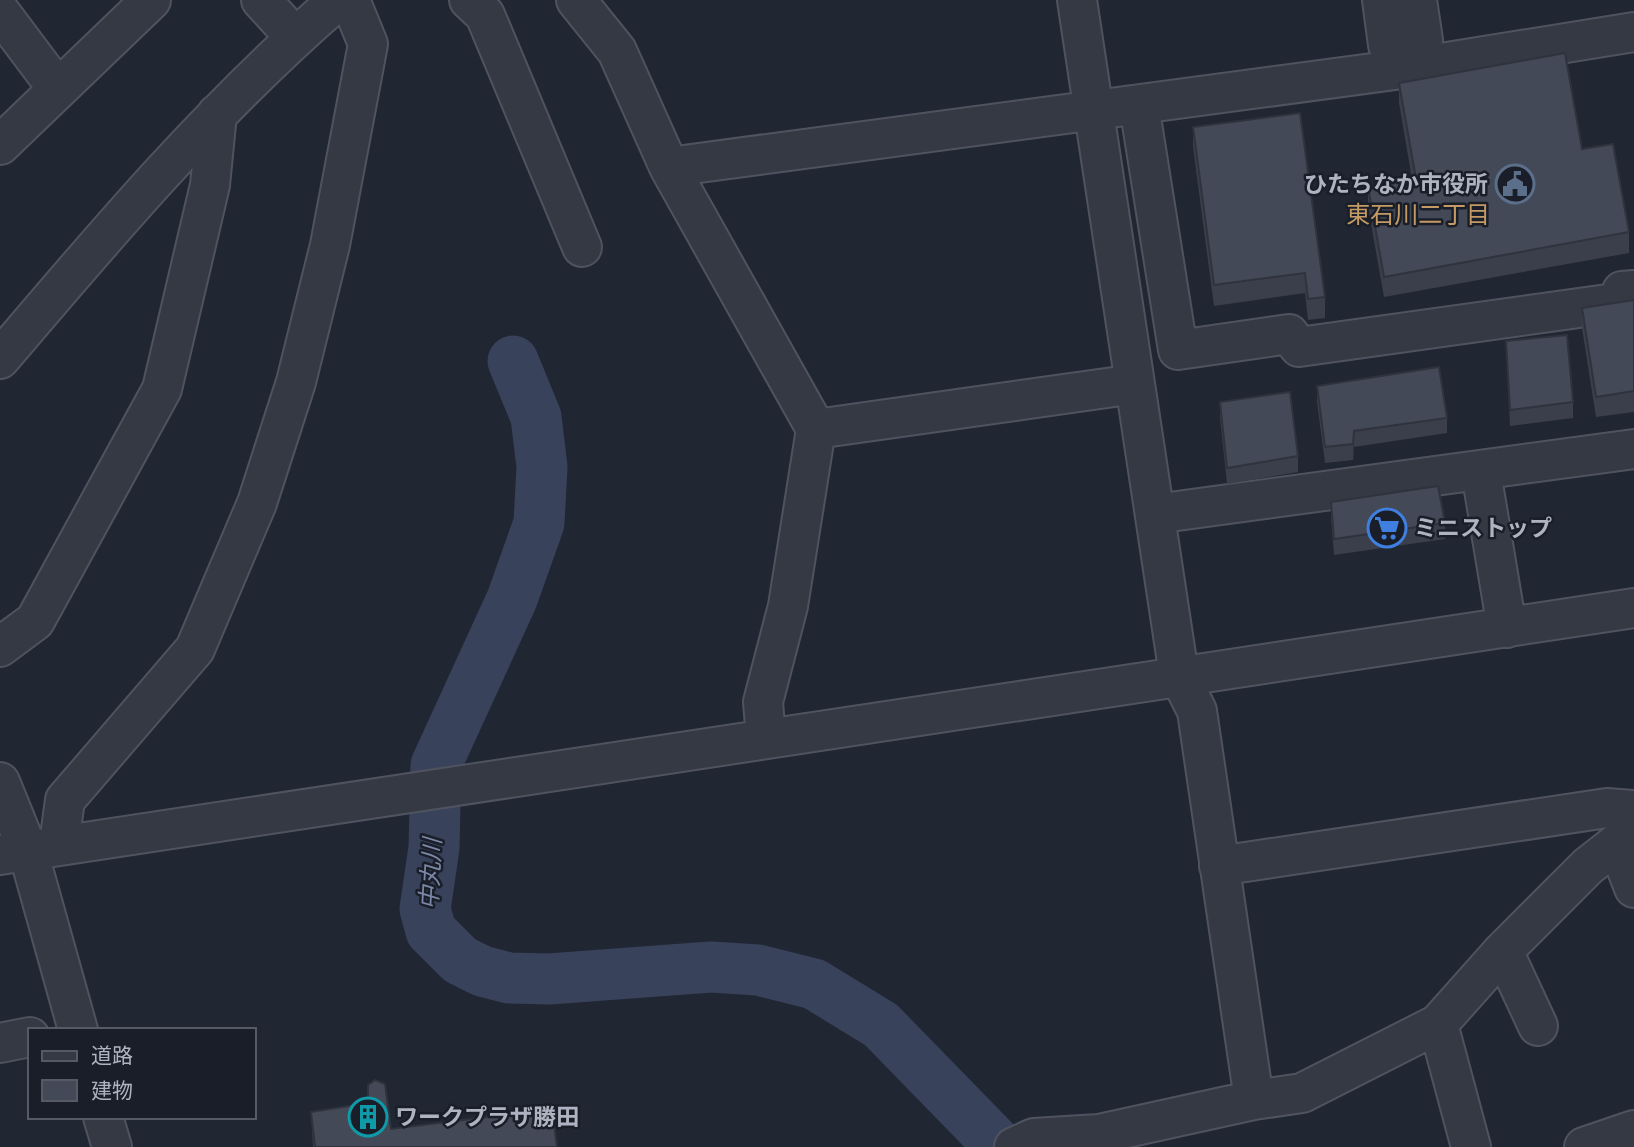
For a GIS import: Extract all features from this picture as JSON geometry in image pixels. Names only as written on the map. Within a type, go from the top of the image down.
[{"type":"street","points":[[0,145],[151,0]]},
{"type":"street","points":[[261,0],[295,37]]},
{"type":"street","points":[[0,359],[109,230],[217,114],[295,37],[338,0]]},
{"type":"street","points":[[29,850],[65,800],[195,649],[257,503],[296,382],[330,245],[368,44],[350,0]]},
{"type":"street","points":[[468,0],[485,15],[582,247]]},
{"type":"street","points":[[576,0],[617,51],[670,167],[816,429],[788,606],[762,702],[766,738]]},
{"type":"street","points":[[1077,0],[1179,675],[1197,711],[1254,1100]]},
{"type":"street","points":[[1382,0],[1388,45],[1410,68]]},
{"type":"street","points":[[1410,68],[1423,40],[1417,0]]},
{"type":"street","points":[[0,12],[57,88]]},
{"type":"street","points":[[670,167],[1410,68],[1634,32]]},
{"type":"street","points":[[1139,105],[1178,350],[1289,334],[1299,347],[1622,302],[1622,291],[1634,289]]},
{"type":"street","points":[[0,647],[35,621],[162,389],[210,185],[217,114]]},
{"type":"street","points":[[816,429],[1135,384]]},
{"type":"street","points":[[1155,514],[1481,472],[1634,449]]},
{"type":"street","points":[[1481,472],[1507,628]]},
{"type":"street","points":[[29,850],[1634,608]]},
{"type":"street","points":[[0,782],[29,850],[74,1028]]},
{"type":"street","points":[[1219,866],[1607,808],[1634,810]]},
{"type":"street","points":[[1014,1147],[1034,1138],[1098,1141],[1254,1100],[1302,1093],[1438,1024],[1503,951],[1588,866],[1625,837],[1634,888]]},
{"type":"street","points":[[1503,951],[1538,1026]]},
{"type":"street","points":[[1438,1024],[1471,1147]]},
{"type":"street","points":[[0,1043],[28,1037]]},
{"type":"street","points":[[104,1119],[112,1147]]},
{"type":"street","points":[[1584,1147],[1634,1130]]},
{"type":"building","name":"ひたちなか市役所","points":[[1565,53],[1582,149],[1613,144],[1629,232],[1384,277],[1368,187],[1416,179],[1399,83]]},
{"type":"building","points":[[1300,113],[1325,297],[1308,299],[1305,273],[1214,285],[1193,127]]},
{"type":"building","points":[[1634,300],[1634,391],[1596,397],[1582,308]]},
{"type":"building","points":[[1567,335],[1573,402],[1510,410],[1506,341]]},
{"type":"building","points":[[1439,367],[1447,418],[1354,431],[1353,444],[1325,447],[1317,386]]},
{"type":"building","points":[[1290,392],[1298,456],[1227,468],[1220,402]]},
{"type":"building","points":[[1438,486],[1445,523],[1334,539],[1331,502]]},
{"type":"building","name":"ワークプラザ勝田","points":[[375,1080],[385,1084],[391,1129],[552,1109],[557,1147],[315,1147],[311,1112],[368,1103],[368,1085]]},
{"type":"waterway","name":"中丸川","points":[[513,361],[536,417],[542,467],[539,523],[512,599],[436,765],[434,848],[425,909],[431,931],[460,960],[482,971],[509,978],[549,979],[711,967],[758,970],[814,984],[881,1025],[1000,1147]]},
{"type":"place","name":"ひたちなか市役所","points":[[1515,184]]},
{"type":"place","name":"ミニストップ","points":[[1387,528]]},
{"type":"place","name":"ワークプラザ勝田","points":[[368,1117]]},
{"type":"district","name":"東石川二丁目","points":[[1418,215]]}]
